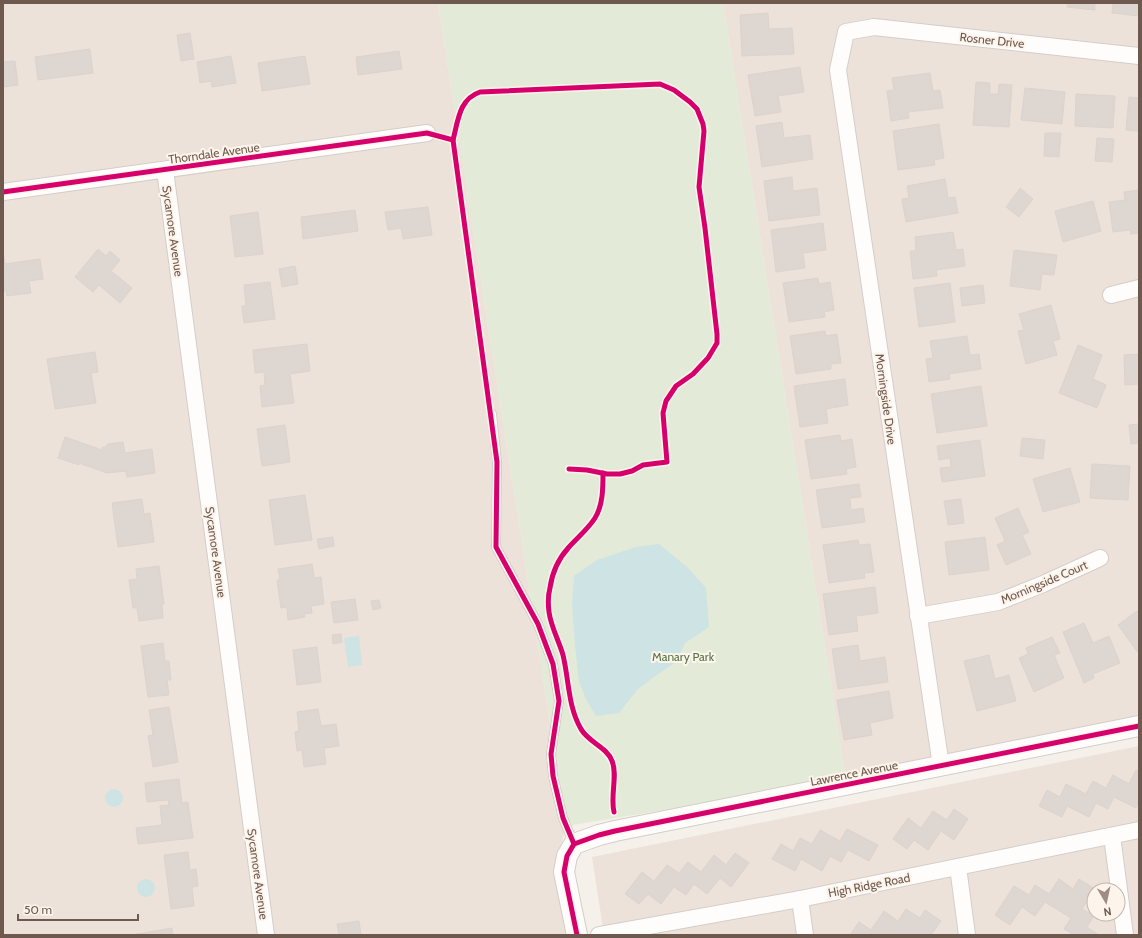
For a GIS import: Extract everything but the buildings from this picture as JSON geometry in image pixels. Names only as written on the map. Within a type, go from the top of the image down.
[{"type":"street","name":"Rosner Drive","points":[[846,32],[874,28],[1139,56]]},
{"type":"street","name":"Morningside Drive","points":[[846,32],[838,70],[941,766]]},
{"type":"street","name":"Thorndale Avenue","points":[[3,192],[427,133]]},
{"type":"street","name":"Sycamore Avenue","points":[[165,170],[266,935]]},
{"type":"street","points":[[1111,295],[1139,288]]},
{"type":"street","name":"Morningside Court","points":[[918,616],[998,602],[1043,584],[1100,558]]},
{"type":"street","name":"Lawrence Avenue","points":[[574,844],[615,831],[1139,726]]},
{"type":"street","name":"High Ridge Road","points":[[598,935],[800,899],[1139,830]]},
{"type":"street","points":[[1112,836],[1125,935]]},
{"type":"street","points":[[574,844],[567,856],[564,872],[577,935]]},
{"type":"street","points":[[958,867],[967,935]]},
{"type":"street","points":[[800,899],[805,935]]},
{"type":"lane","points":[[492,414],[497,462],[496,547],[538,624],[553,664],[559,701],[551,754],[552,776],[563,818],[574,844]]},
{"type":"shaded area","points":[[3,3],[438,3],[566,826],[558,858],[569,935],[3,935]]},
{"type":"shaded area","points":[[723,3],[1139,3],[1139,721],[846,780]]},
{"type":"shaded area","points":[[659,544],[688,568],[706,588],[709,627],[685,643],[676,662],[637,690],[619,713],[596,716],[586,699],[579,681],[572,604],[574,576],[597,560],[636,547]]},
{"type":"shaded area","points":[[359,636],[362,665],[348,667],[344,638]]},
{"type":"shaded area","points":[[1139,746],[1139,935],[604,935],[592,857]]},
{"type":"shaded area","points":[[114,789],[120,792],[123,798],[120,804],[114,807],[108,804],[105,798],[108,792]]},
{"type":"shaded area","points":[[146,879],[152,882],[155,888],[152,894],[146,897],[140,894],[137,888],[140,882]]},
{"type":"green space","name":"Manary Park","points":[[438,3],[723,3],[846,780],[566,826]]},
{"type":"cycle path","points":[[453,140],[460,112],[468,100],[473,95],[480,92],[660,84],[674,90],[690,102],[697,109],[703,124],[704,131],[699,187],[705,228],[717,343],[708,358],[693,374],[676,386],[666,401],[663,413],[667,462],[643,465],[632,471],[620,474],[607,474],[587,470],[569,469]]},
{"type":"cycle path","points":[[3,192],[427,133],[453,140],[497,462],[496,547],[538,624],[553,664],[559,701],[551,754],[553,776],[563,818],[574,844]]},
{"type":"cycle path","points":[[603,473],[602,496],[598,513],[589,526],[565,551],[559,561],[552,577],[548,603],[551,623],[563,655],[571,703],[577,721],[584,734],[610,756],[614,767],[614,812]]},
{"type":"cycle path","points":[[574,844],[615,831],[1139,726]]},
{"type":"cycle path","points":[[574,844],[567,856],[564,872],[577,935]]}]
